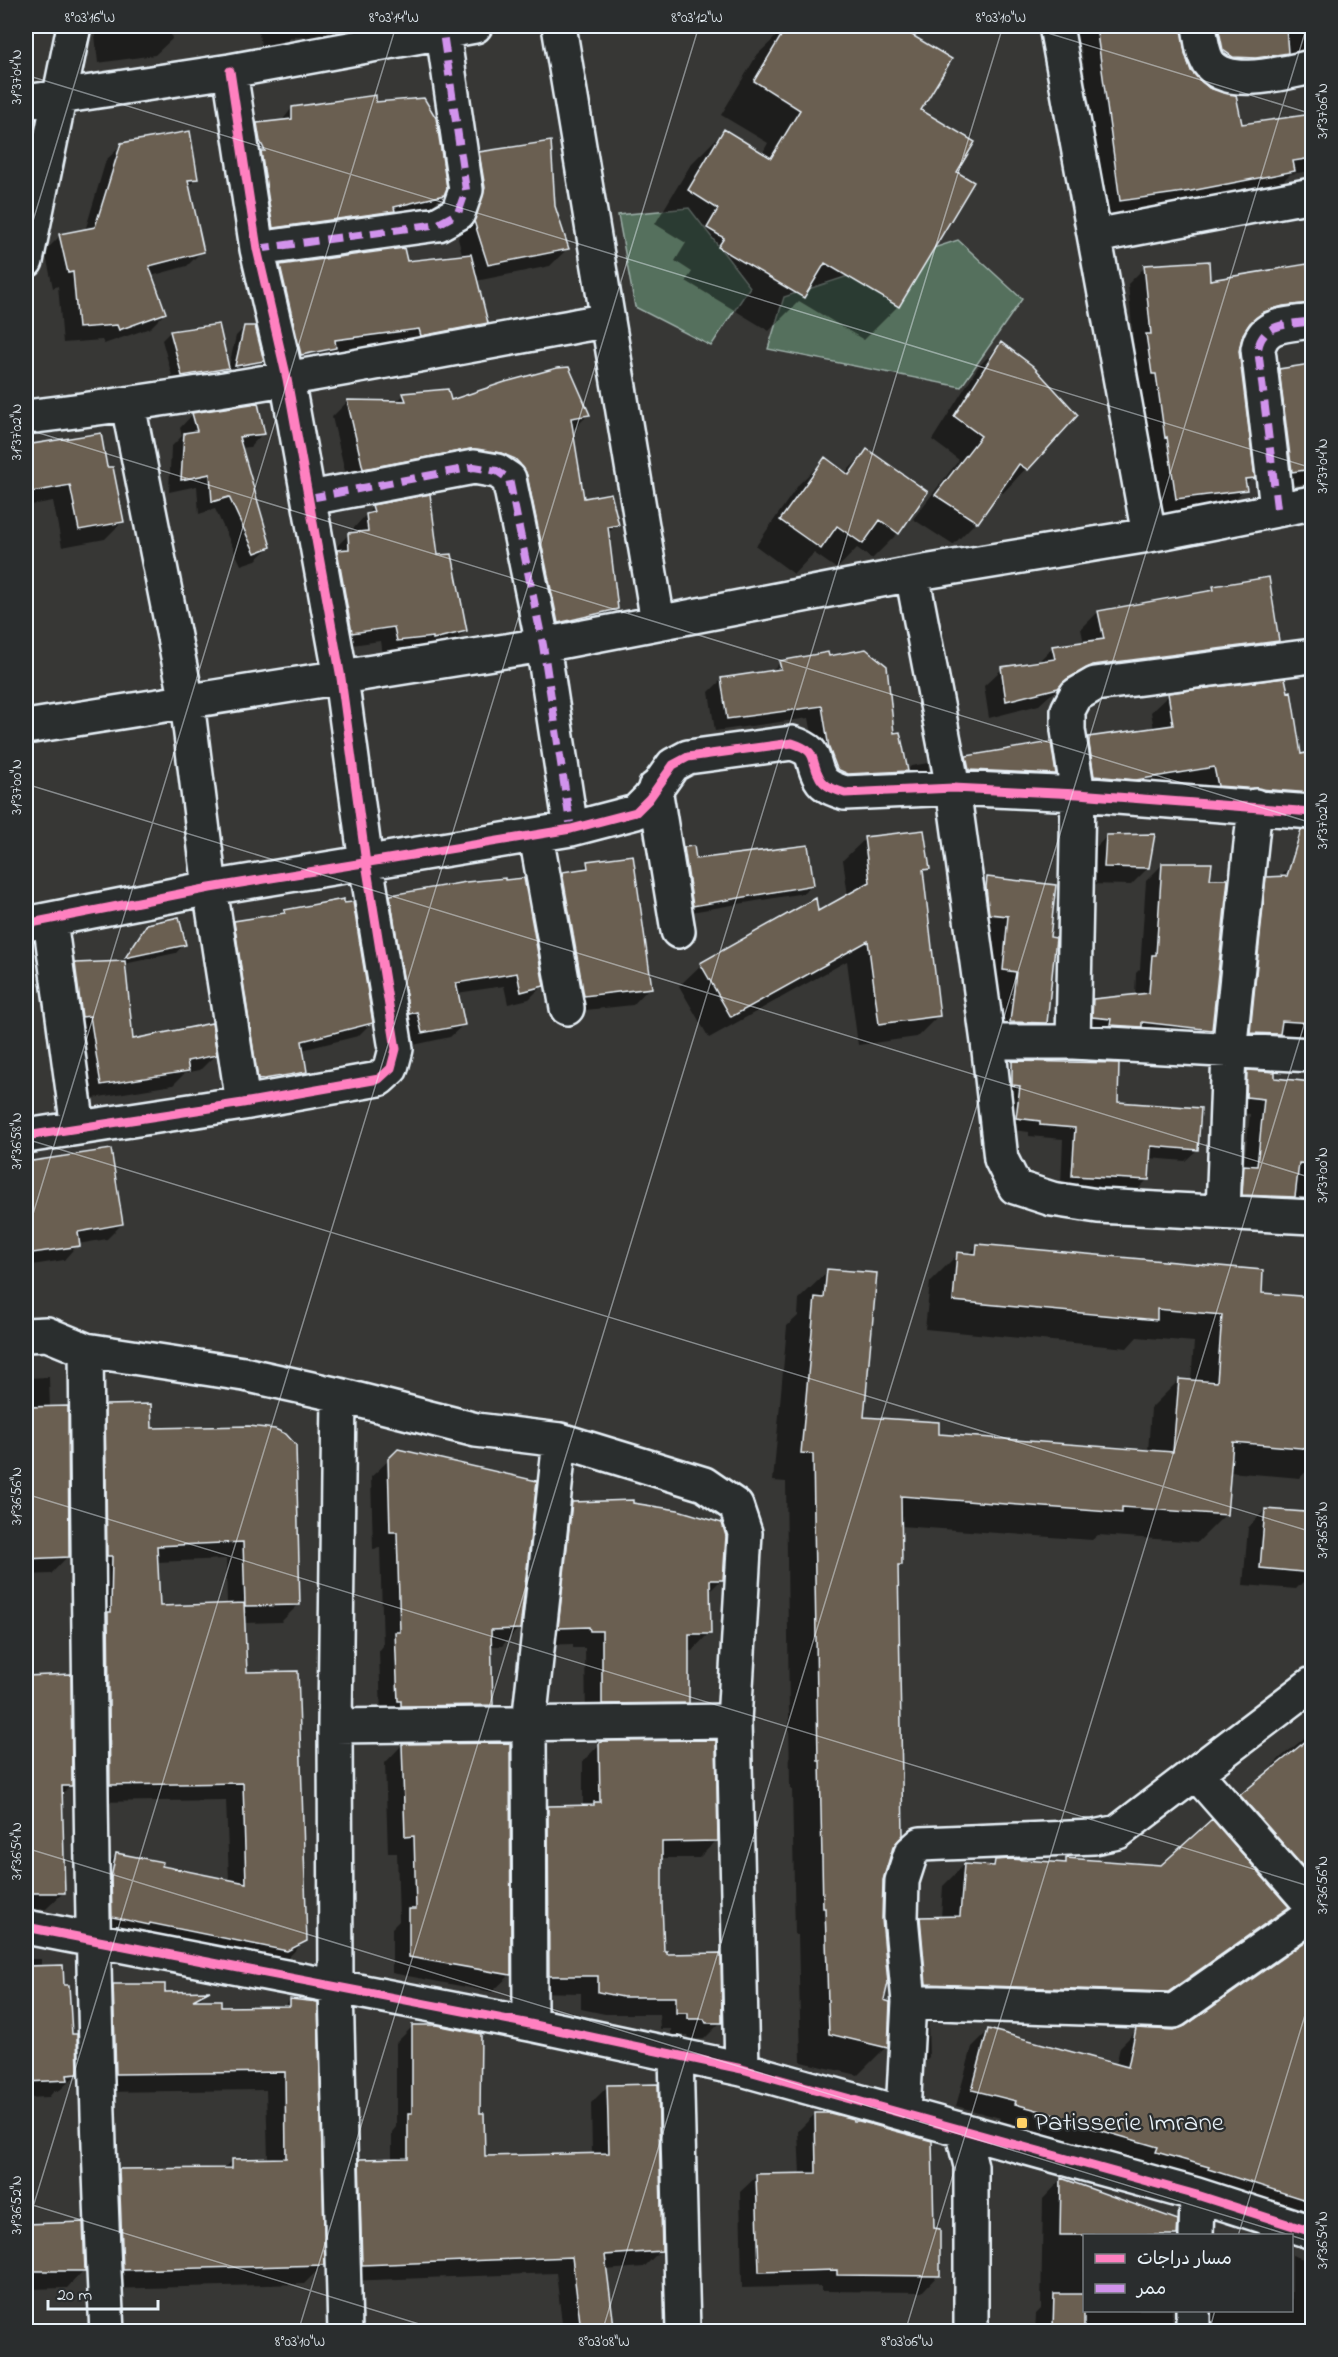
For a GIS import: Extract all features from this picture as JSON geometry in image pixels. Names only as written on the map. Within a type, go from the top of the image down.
[{"type":"street","points":[[26,261],[74,26]]},
{"type":"street","points":[[26,102],[230,71],[443,28],[476,26]]},
{"type":"street","points":[[559,26],[658,622]]},
{"type":"street","points":[[1056,26],[1149,535]]},
{"type":"street","points":[[1199,26],[1208,62],[1218,73],[1235,78],[1312,67]]},
{"type":"street","points":[[257,249],[438,224],[458,213],[466,190],[443,28]]},
{"type":"street","points":[[26,1136],[243,1103],[379,1079],[391,1068],[396,1049],[366,863],[341,678],[287,379],[257,249],[230,71]]},
{"type":"street","points":[[1095,236],[1312,195]]},
{"type":"street","points":[[26,417],[128,405],[287,379],[608,320]]},
{"type":"street","points":[[1277,508],[1258,349],[1260,337],[1271,328],[1312,321]]},
{"type":"street","points":[[128,405],[187,702],[210,888],[243,1103]]},
{"type":"street","points":[[310,498],[474,466],[497,471],[509,478],[543,645],[572,829]]},
{"type":"street","points":[[26,727],[543,645],[912,574],[1149,535],[1277,508],[1312,503]]},
{"type":"street","points":[[912,574],[953,788],[988,1042],[1001,1159],[1015,1187],[1052,1199],[1098,1206],[1312,1217]]},
{"type":"street","points":[[1073,1042],[1078,794],[1068,730],[1068,710],[1076,695],[1095,684],[1312,656]]},
{"type":"street","points":[[78,1128],[38,922],[210,888],[572,829],[636,812],[649,799],[673,765],[688,758],[792,743],[804,747],[813,756],[820,779],[830,788],[845,792],[953,788],[1078,794],[1312,812]]},
{"type":"street","points":[[656,788],[678,931]]},
{"type":"street","points":[[1223,1211],[1229,1052],[1255,806]]},
{"type":"street","points":[[537,836],[567,1008]]},
{"type":"street","points":[[988,1042],[1073,1042],[1312,1055]]},
{"type":"street","points":[[26,1335],[47,1334],[86,1350],[244,1374],[339,1395],[476,1431],[560,1440],[704,1484],[736,1506],[745,1533],[734,1721],[742,2069]]},
{"type":"street","points":[[86,1350],[93,1940],[107,2331]]},
{"type":"street","points":[[339,1395],[335,1726],[336,1988],[345,2331]]},
{"type":"street","points":[[530,2024],[529,1723],[560,1440]]},
{"type":"street","points":[[903,2113],[909,2002],[901,1917],[902,1881],[911,1853],[921,1844],[1094,1837],[1118,1832],[1312,1684]]},
{"type":"street","points":[[335,1726],[734,1721]]},
{"type":"street","points":[[1196,1773],[1312,1905]]},
{"type":"street","points":[[909,2002],[1174,2011],[1312,1914]]},
{"type":"street","points":[[26,1927],[530,2024],[742,2069],[1197,2195],[1312,2232]]},
{"type":"street","points":[[676,2054],[683,2331]]},
{"type":"street","points":[[962,2130],[971,2166],[971,2331]]},
{"type":"street","points":[[1196,2234],[1197,2195]]},
{"type":"street","points":[[1192,2331],[1193,2312]]},
{"type":"green space","points":[[689,208],[750,287],[711,346],[635,307],[618,215]]},
{"type":"green space","points":[[958,240],[1022,299],[961,387],[768,349],[784,297]]},
{"type":"building","points":[[787,26],[897,26],[952,59],[921,110],[975,142],[957,172],[974,182],[899,307],[825,263],[804,298],[718,247],[724,238],[707,228],[718,209],[688,190],[724,129],[771,158],[800,110],[754,81]]},
{"type":"building","points":[[1096,26],[1181,26],[1185,53],[1191,71],[1209,88],[1236,95],[1242,124],[1312,114],[1312,158],[1293,161],[1295,171],[1191,191],[1120,201]]},
{"type":"building","points":[[1218,26],[1286,26],[1288,53],[1256,58],[1233,57],[1223,50]]},
{"type":"building","points":[[376,95],[376,102],[424,98],[436,118],[447,188],[444,195],[394,207],[395,211],[273,228],[261,151],[265,151],[260,141],[257,123],[292,119],[292,107]]},
{"type":"building","points":[[190,131],[198,179],[188,180],[204,252],[149,266],[166,313],[119,330],[117,325],[78,328],[73,272],[68,273],[59,234],[95,227],[121,143]]},
{"type":"building","points":[[551,141],[555,206],[569,249],[488,265],[474,221],[485,188],[479,152]]},
{"type":"building","points":[[404,248],[407,261],[471,254],[488,323],[421,336],[419,329],[335,340],[336,348],[301,355],[280,265]]},
{"type":"building","points":[[1209,261],[1210,280],[1307,264],[1312,303],[1283,306],[1264,312],[1250,323],[1243,334],[1239,351],[1255,478],[1245,479],[1247,490],[1176,499],[1156,374],[1152,374],[1146,334],[1151,334],[1144,265]]},
{"type":"building","points":[[219,324],[229,368],[182,376],[170,331]]},
{"type":"building","points":[[244,326],[255,326],[264,361],[235,366]]},
{"type":"building","points":[[1001,342],[1033,366],[1078,415],[1028,470],[1019,464],[978,523],[935,495],[981,436],[954,416]]},
{"type":"building","points":[[1310,364],[1312,469],[1292,472],[1279,369]]},
{"type":"building","points":[[569,367],[590,415],[571,418],[584,498],[611,493],[619,525],[608,527],[618,609],[558,623],[527,475],[520,464],[515,459],[501,453],[471,449],[363,469],[347,400],[406,401],[403,393],[448,389],[451,400],[505,382]]},
{"type":"building","points":[[258,403],[265,434],[239,437],[271,547],[255,553],[229,497],[212,502],[210,474],[181,480],[184,433],[197,431],[192,413]]},
{"type":"building","points":[[101,433],[107,467],[113,467],[124,522],[79,530],[70,485],[26,493],[26,445]]},
{"type":"building","points":[[867,449],[928,492],[899,534],[880,520],[863,544],[837,526],[821,549],[780,520],[825,457],[849,475]]},
{"type":"building","points":[[430,494],[438,555],[452,554],[467,631],[433,639],[433,637],[397,641],[394,627],[352,633],[337,550],[349,549],[348,533],[368,531],[366,514],[374,512],[372,505]]},
{"type":"building","points":[[1269,577],[1279,641],[1093,665],[1067,679],[1058,688],[1006,701],[1001,667],[1055,659],[1052,646],[1104,639],[1098,611],[1214,590],[1213,586]]},
{"type":"building","points":[[866,649],[887,666],[894,733],[900,732],[908,771],[848,774],[837,769],[829,748],[822,706],[727,719],[721,678],[781,669],[779,661],[828,652],[829,656]]},
{"type":"building","points":[[1285,678],[1288,692],[1291,691],[1301,754],[1306,753],[1312,793],[1218,786],[1214,767],[1136,780],[1094,776],[1088,737],[1173,725],[1168,693]]},
{"type":"building","points":[[1051,742],[1056,774],[969,770],[966,756]]},
{"type":"building","points":[[924,830],[930,869],[923,870],[940,1016],[879,1024],[868,941],[731,1017],[700,963],[816,898],[818,911],[870,882],[864,837]]},
{"type":"building","points":[[1301,830],[1312,830],[1312,1023],[1282,1021],[1280,1034],[1250,1033],[1266,877],[1287,876]]},
{"type":"building","points":[[1155,834],[1149,868],[1104,867],[1106,835]]},
{"type":"building","points":[[808,845],[814,885],[693,906],[684,847],[694,846],[696,859]]},
{"type":"building","points":[[633,855],[652,988],[584,996],[562,872],[588,868],[587,861]]},
{"type":"building","points":[[1162,863],[1212,863],[1210,879],[1228,879],[1212,1030],[1142,1022],[1142,1027],[1110,1025],[1111,1019],[1092,1017],[1093,999],[1149,993],[1152,955],[1156,955]]},
{"type":"building","points":[[987,877],[1056,885],[1050,937],[1056,938],[1047,1023],[1010,1022],[1016,972],[1003,970],[1008,916],[989,914]]},
{"type":"building","points":[[505,878],[505,880],[524,878],[544,986],[521,992],[517,973],[456,983],[465,1025],[422,1033],[417,1012],[409,1014],[390,895]]},
{"type":"building","points":[[344,899],[344,903],[353,902],[373,1023],[302,1041],[307,1072],[258,1080],[234,921],[285,913],[284,910]]},
{"type":"building","points":[[179,917],[186,945],[125,958],[147,924]]},
{"type":"building","points":[[125,961],[133,1039],[212,1023],[217,1055],[187,1061],[189,1071],[101,1085],[90,1016],[82,1017],[75,963]]},
{"type":"building","points":[[1012,1061],[1119,1063],[1118,1102],[1201,1108],[1198,1150],[1151,1146],[1149,1180],[1072,1176],[1075,1128],[1040,1125],[1040,1121],[1016,1118],[1020,1086],[1012,1085]]},
{"type":"building","points":[[1247,1070],[1275,1072],[1275,1078],[1312,1082],[1312,1164],[1299,1163],[1295,1197],[1242,1195],[1244,1165],[1257,1166],[1264,1099],[1246,1097]]},
{"type":"building","points":[[111,1149],[123,1224],[78,1232],[80,1246],[26,1254],[26,1162]]},
{"type":"building","points":[[977,1244],[1263,1270],[1262,1293],[1312,1297],[1312,1449],[1233,1442],[1227,1515],[1122,1507],[1122,1513],[901,1496],[902,1565],[898,1565],[903,1835],[893,1847],[883,1880],[882,1919],[888,1983],[884,2000],[890,2002],[888,2048],[829,2034],[825,1908],[823,1908],[820,1761],[818,1761],[813,1454],[801,1453],[815,1297],[824,1298],[827,1269],[877,1273],[864,1417],[939,1422],[939,1434],[1173,1452],[1179,1379],[1217,1382],[1222,1315],[1157,1309],[1157,1320],[953,1301],[957,1252],[976,1254]]},
{"type":"building","points":[[151,1404],[152,1428],[249,1426],[275,1429],[286,1434],[296,1445],[300,1605],[245,1606],[243,1542],[157,1546],[160,1606],[244,1603],[247,1672],[298,1671],[307,1941],[287,1951],[112,1917],[111,1878],[116,1853],[163,1862],[162,1866],[246,1883],[243,1783],[110,1785],[108,1612],[111,1612],[112,1556],[107,1556],[105,1405]]},
{"type":"building","points":[[68,1406],[69,1557],[26,1559],[26,1407]]},
{"type":"building","points":[[398,1449],[537,1481],[520,1629],[491,1630],[493,1705],[401,1706],[401,1701],[398,1701],[395,1632],[400,1632],[397,1532],[390,1532],[388,1459]]},
{"type":"building","points":[[633,1500],[633,1503],[678,1510],[722,1523],[726,1536],[723,1580],[710,1580],[711,1634],[689,1634],[689,1703],[602,1704],[602,1631],[590,1631],[589,1627],[558,1628],[572,1502]]},
{"type":"building","points":[[1265,1509],[1305,1512],[1305,1518],[1312,1519],[1312,1573],[1260,1568]]},
{"type":"building","points":[[71,1674],[72,1786],[62,1786],[65,1893],[29,1893],[29,1884],[26,1885],[26,1676]]},
{"type":"building","points":[[1312,1736],[1312,1877],[1240,1795]]},
{"type":"building","points":[[716,1740],[718,1841],[662,1842],[662,1904],[664,1951],[667,1951],[667,1954],[721,1953],[722,2023],[706,2023],[704,2019],[688,2019],[688,2013],[676,2013],[676,1997],[623,1997],[598,1992],[598,1976],[549,1976],[548,1806],[594,1805],[594,1802],[600,1802],[599,1743],[603,1741]]},
{"type":"building","points":[[510,1743],[511,1975],[409,1957],[409,1909],[416,1909],[414,1836],[405,1837],[402,1744]]},
{"type":"building","points":[[1212,1819],[1289,1907],[1168,1992],[926,1984],[920,1917],[960,1916],[964,1864],[994,1866],[995,1860],[1010,1859],[1066,1863],[1066,1858],[1161,1865]]},
{"type":"building","points":[[1312,1937],[1312,2202],[1208,2169],[1209,2167],[1156,2152],[1158,2147],[1054,2117],[1055,2115],[1015,2104],[1016,2101],[972,2090],[988,2029],[1128,2067],[1136,2028],[1173,2030],[1185,2026]]},
{"type":"building","points":[[63,1965],[64,1985],[69,1985],[72,2034],[77,2034],[78,2074],[67,2075],[68,2080],[26,2082],[26,1966]]},
{"type":"building","points":[[113,1984],[165,1984],[165,1992],[210,1991],[193,2000],[221,2000],[221,2007],[290,2006],[290,1999],[318,2002],[325,2265],[123,2270],[119,2169],[232,2168],[232,2159],[286,2158],[285,2072],[116,2074]]},
{"type":"building","points":[[412,2025],[436,2025],[481,2034],[480,2113],[484,2113],[485,2156],[609,2153],[607,2085],[658,2084],[662,2251],[605,2255],[614,2326],[581,2330],[572,2257],[362,2265],[359,2159],[408,2158],[408,2113],[412,2113]]},
{"type":"building","points":[[815,2113],[830,2113],[932,2141],[934,2228],[940,2229],[940,2276],[837,2275],[837,2270],[759,2272],[756,2174],[816,2173]]},
{"type":"building","points":[[1061,2178],[1178,2220],[1177,2234],[1060,2235]]},
{"type":"building","points":[[83,2222],[85,2271],[26,2271],[26,2224]]},
{"type":"building","points":[[1054,2294],[1083,2294],[1084,2329],[1053,2328]]},
{"type":"marked path","points":[[257,249],[438,224],[458,213],[466,190],[442,26]]},
{"type":"marked path","points":[[1277,508],[1258,349],[1261,340],[1271,329],[1286,324],[1312,321]]},
{"type":"marked path","points":[[310,498],[474,467],[497,471],[509,479],[543,645],[571,829]]},
{"type":"cycle path","points":[[26,1136],[243,1103],[379,1079],[391,1068],[396,1049],[366,863],[341,678],[287,379],[257,249],[230,71]]},
{"type":"cycle path","points":[[26,924],[210,888],[571,829],[636,812],[649,799],[673,765],[688,757],[792,743],[810,753],[820,778],[825,784],[845,793],[953,788],[1078,794],[1312,812]]},
{"type":"cycle path","points":[[26,1927],[530,2024],[742,2069],[1197,2195],[1312,2232]]},
{"type":"place","name":"Patisserie Imrane","points":[[1022,2123]]}]
